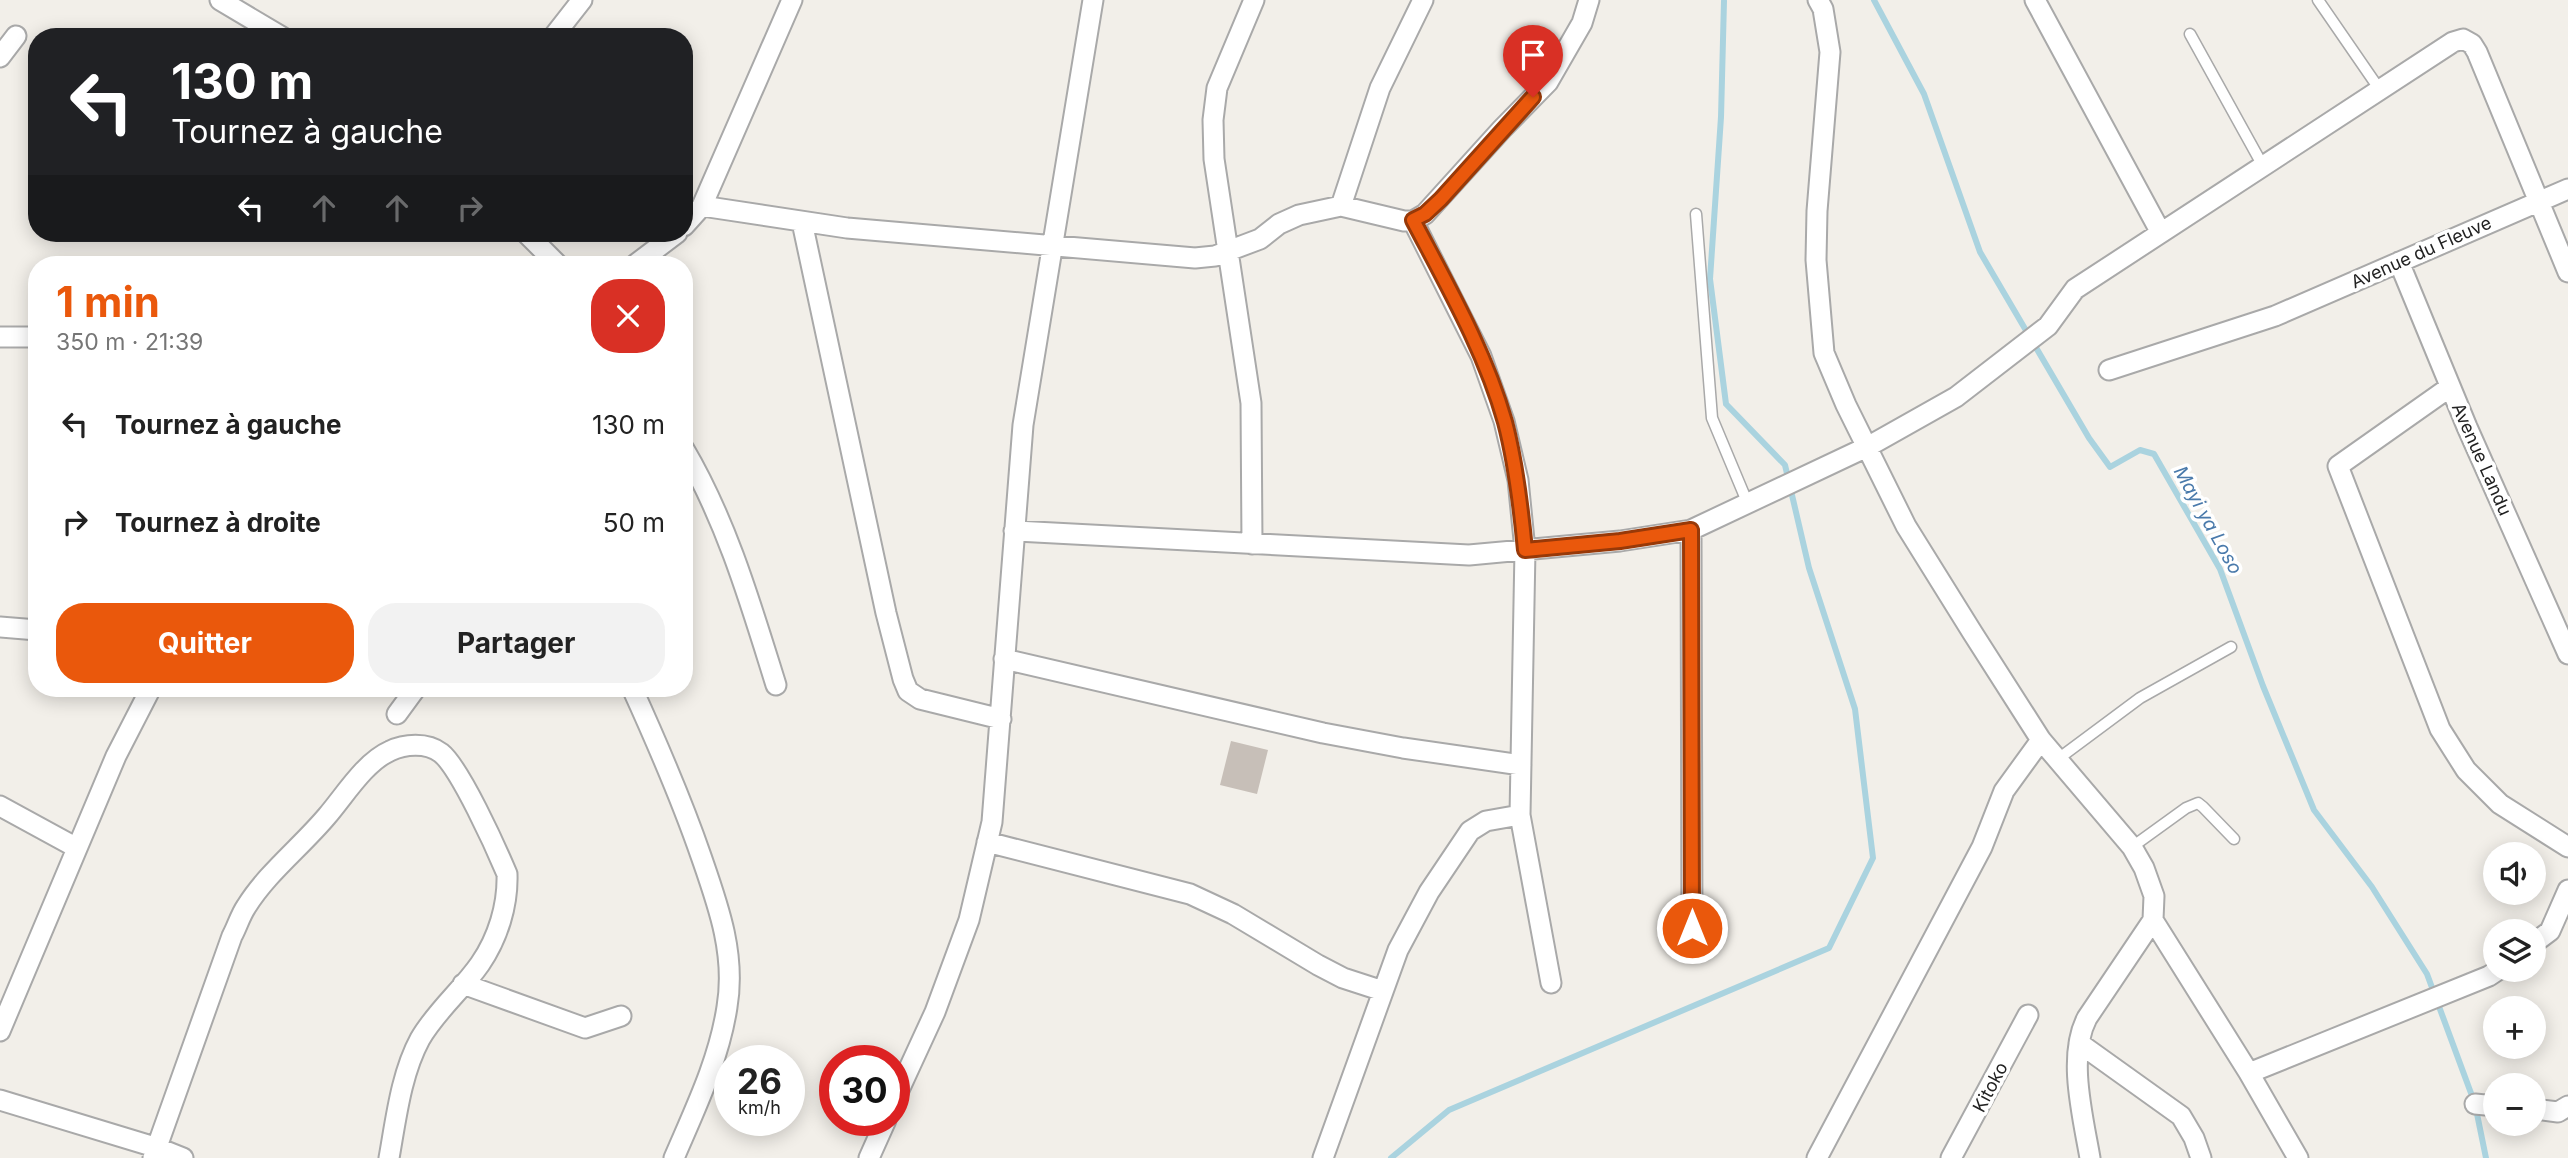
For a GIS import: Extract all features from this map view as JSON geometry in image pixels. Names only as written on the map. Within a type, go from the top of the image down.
[{"type":"street","points":[[220,0],[267,28]]},
{"type":"street","points":[[560,28],[582,0]]},
{"type":"street","points":[[693,216],[702,206],[792,0]]},
{"type":"street","points":[[910,1065],[934,1012],[969,920],[992,822],[1023,425],[1093,0]]},
{"type":"street","points":[[1252,544],[1251,402],[1214,159],[1214,103],[1230,54],[1254,0]]},
{"type":"street","points":[[1341,206],[1380,88],[1423,0]]},
{"type":"street","points":[[702,206],[847,228],[1195,258],[1229,251],[1260,239],[1279,224],[1299,215],[1341,206],[1404,221],[1413,220],[1425,214],[1441,199],[1502,129],[1548,82],[1582,23],[1589,0]]},
{"type":"street","points":[[1818,0],[1830,52],[1816,248],[1824,353],[1846,405],[1869,446],[1906,526],[2042,740],[2132,847],[2144,868],[2154,896],[2153,920],[2087,1018],[2079,1036],[2080,1098],[2090,1158]]},
{"type":"street","points":[[2035,0],[2161,233]]},
{"type":"street","points":[[0,57],[16,36]]},
{"type":"street","points":[[1014,531],[1469,555],[1620,541],[1691,530],[1869,446],[1956,397],[2048,326],[2075,289],[2453,42],[2463,39],[2472,44],[2477,52],[2568,272]]},
{"type":"street","name":"Avenue du Fleuve","points":[[2109,370],[2275,316],[2568,189]]},
{"type":"street","points":[[1413,220],[1481,356],[1504,421],[1518,481],[1525,550],[1520,815],[1551,983]]},
{"type":"street","points":[[802,222],[886,613],[903,679],[908,691],[919,699],[1001,719]]},
{"type":"street","points":[[535,242],[549,256]]},
{"type":"street","points":[[647,256],[665,242]]},
{"type":"street","name":"Avenue Landu","points":[[2399,262],[2450,387],[2568,654]]},
{"type":"street","points":[[0,337],[28,337]]},
{"type":"street","points":[[2450,387],[2338,466],[2440,729],[2466,770],[2500,804],[2568,847]]},
{"type":"street","points":[[693,467],[726,535],[776,685]]},
{"type":"street","points":[[1691,530],[1692,928]]},
{"type":"street","points":[[0,627],[28,629]]},
{"type":"street","points":[[1004,659],[1323,733],[1521,765]]},
{"type":"street","points":[[0,1031],[116,756],[146,697]]},
{"type":"street","points":[[397,713],[409,697]]},
{"type":"street","points":[[636,697],[678,792],[724,921],[729,964],[728,1005],[715,1060],[674,1158]]},
{"type":"street","points":[[1816,1158],[1982,847],[2004,791],[2042,740]]},
{"type":"street","points":[[156,1153],[232,936],[246,907],[362,774],[388,751],[424,745],[440,752],[455,771],[508,874],[506,900],[494,940],[480,964],[440,1011],[420,1040],[407,1073],[389,1158]]},
{"type":"street","points":[[0,806],[77,848]]},
{"type":"street","points":[[1323,1158],[1398,950],[1429,891],[1471,831],[1486,821],[1520,815]]},
{"type":"street","points":[[987,842],[1190,894],[1233,914],[1343,978],[1383,991]]},
{"type":"street","points":[[2546,934],[2550,931],[2568,890]]},
{"type":"street","points":[[2153,920],[2249,1073],[2298,1158]]},
{"type":"street","points":[[2249,1073],[2483,978]]},
{"type":"street","points":[[463,985],[585,1028],[621,1016]]},
{"type":"street","name":"Kitoko","points":[[1951,1158],[2028,1015]]},
{"type":"street","points":[[2079,1043],[2181,1116],[2194,1138],[2201,1158]]},
{"type":"street","points":[[0,1100],[156,1153],[183,1158]]},
{"type":"street","points":[[2475,1104],[2483,1105]]},
{"type":"street","points":[[2546,1110],[2558,1111],[2568,1106]]},
{"type":"street","points":[[869,1158],[879,1136]]},
{"type":"lane","points":[[2318,0],[2381,91]]},
{"type":"lane","points":[[2190,34],[2263,166]]},
{"type":"lane","points":[[1696,214],[1712,418],[1748,504]]},
{"type":"lane","points":[[2058,759],[2140,698],[2231,647]]},
{"type":"lane","points":[[2132,847],[2186,808],[2198,803],[2234,839]]},
{"type":"building","points":[[1231,741],[1268,750],[1257,794],[1220,785]]},
{"type":"waterway","name":"Mayi ya Loso","points":[[1874,0],[1924,94],[1980,252],[2089,438],[2110,467],[2140,450],[2154,454],[2220,569],[2263,686],[2314,810],[2372,887],[2427,974],[2475,1104],[2486,1158]]},
{"type":"waterway","points":[[1391,1158],[1449,1110],[1829,948],[1873,858],[1855,709],[1809,568],[1785,465],[1726,404],[1710,279],[1721,117],[1724,1]]},
{"type":"route","points":[[1533,97],[1441,199],[1425,214],[1413,220],[1481,356],[1504,421],[1518,481],[1525,550],[1620,541],[1691,530],[1692,928]]}]
